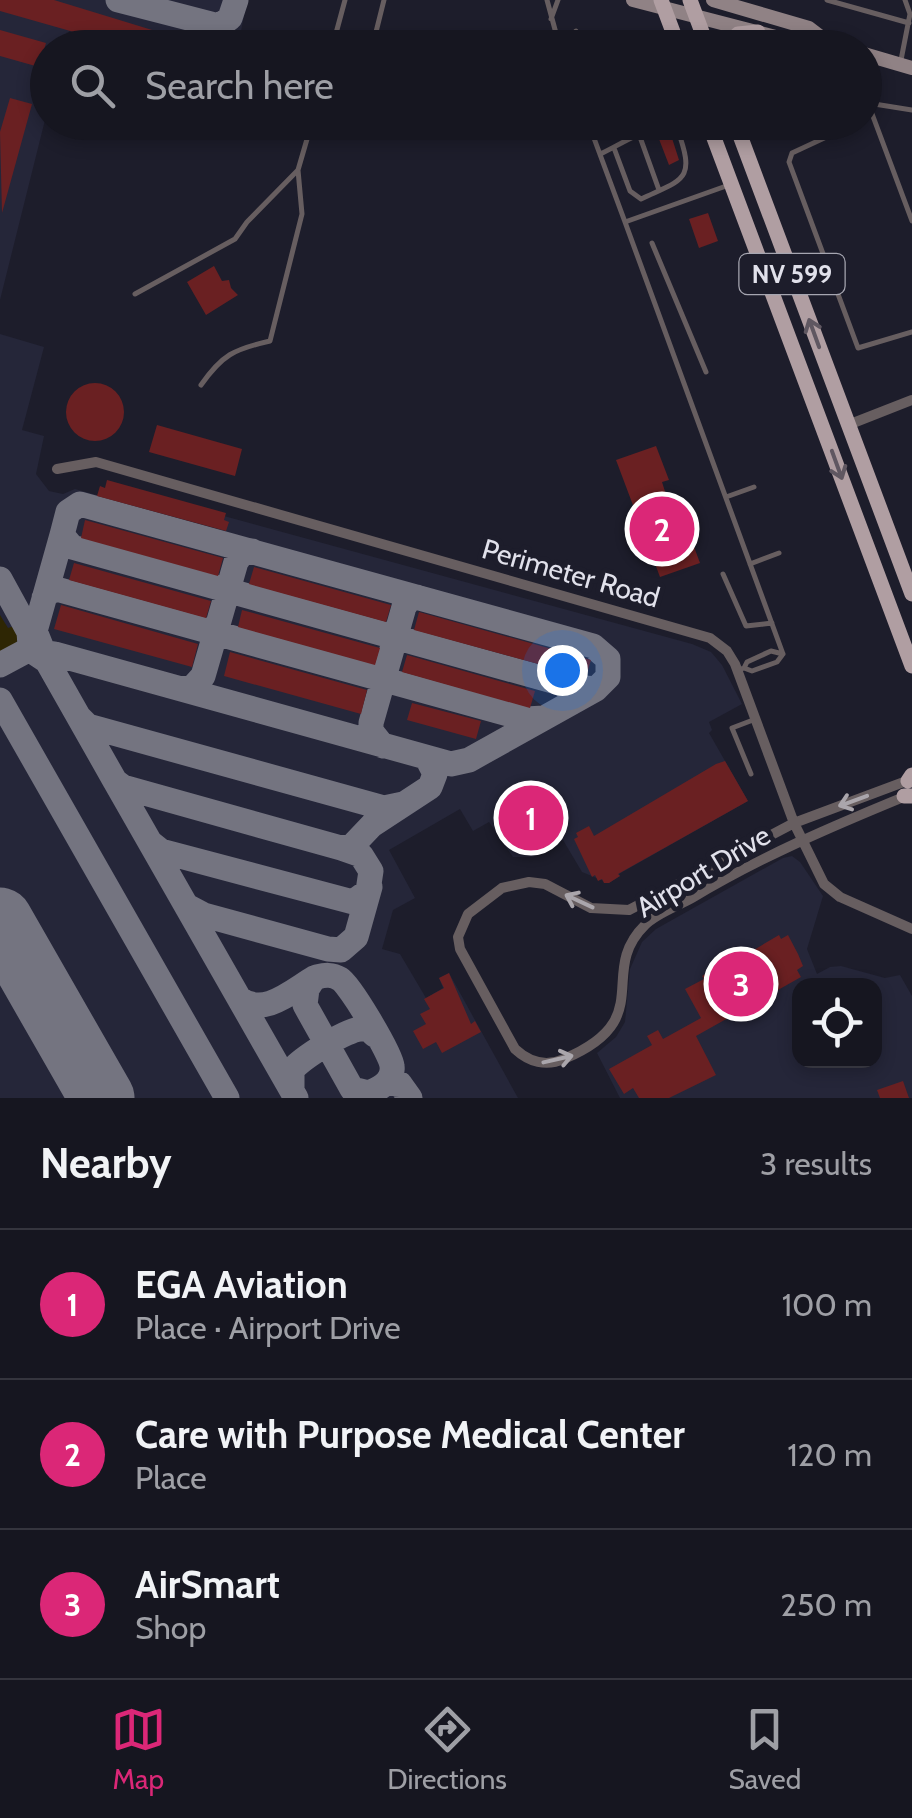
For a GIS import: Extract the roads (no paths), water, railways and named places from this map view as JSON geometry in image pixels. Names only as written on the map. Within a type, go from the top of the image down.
[{"type":"main road","points":[[633,0],[678,7],[739,30]]},
{"type":"main road","points":[[713,0],[812,30]]},
{"type":"main road","points":[[678,7],[695,30]]},
{"type":"main road","name":"NV 599","points":[[715,140],[912,666]]},
{"type":"main road","name":"NV 599","points":[[743,140],[912,594]]},
{"type":"main road","points":[[803,373],[820,383],[829,402],[848,424]]},
{"type":"street","points":[[848,424],[912,400]]},
{"type":"street","name":"Perimeter Road","points":[[58,468],[96,462],[700,633],[727,651],[741,669],[755,719],[794,823],[824,884],[840,897],[912,929]]},
{"type":"street","name":"Airport Drive","points":[[910,787],[718,882],[645,925],[627,955],[618,1020],[608,1034],[582,1052],[557,1062],[530,1060],[516,1049],[460,949],[458,936],[468,914],[502,888],[528,882],[544,884],[591,908],[629,910],[794,823],[910,787]]},
{"type":"lane","points":[[337,30],[345,0]]},
{"type":"lane","points":[[376,30],[384,0]]},
{"type":"lane","points":[[546,0],[553,30]]},
{"type":"lane","points":[[550,22],[558,0]]},
{"type":"lane","points":[[827,0],[909,23]]},
{"type":"lane","points":[[905,0],[909,23],[906,66]]},
{"type":"lane","points":[[882,105],[912,110]]},
{"type":"lane","points":[[201,385],[218,360],[242,347],[270,341],[302,214],[298,170],[307,140]]},
{"type":"lane","points":[[595,140],[783,654]]},
{"type":"lane","points":[[600,154],[631,140]]},
{"type":"lane","points":[[641,140],[660,190]]},
{"type":"lane","points":[[614,148],[634,197],[640,199],[675,182],[686,169],[689,160],[682,140]]},
{"type":"lane","points":[[820,140],[792,153],[789,162],[858,348],[912,332]]},
{"type":"lane","points":[[880,140],[912,221]]},
{"type":"lane","points":[[135,294],[235,240],[247,222],[298,170]]},
{"type":"lane","points":[[626,222],[732,184]]},
{"type":"lane","points":[[652,244],[706,372]]},
{"type":"lane","points":[[726,497],[754,487]]},
{"type":"lane","points":[[750,564],[778,554]]},
{"type":"lane","points":[[723,574],[746,626],[772,623]]},
{"type":"lane","points":[[741,669],[771,651],[783,654]]},
{"type":"lane","points":[[741,669],[752,671],[778,662],[783,654]]},
{"type":"lane","points":[[751,774],[732,728],[755,719]]},
{"type":"place","name":"Care with Purpose Medical Center","points":[[662,529]]},
{"type":"place","name":"EGA Aviation","points":[[531,818]]},
{"type":"place","name":"AirSmart","points":[[741,984]]}]
